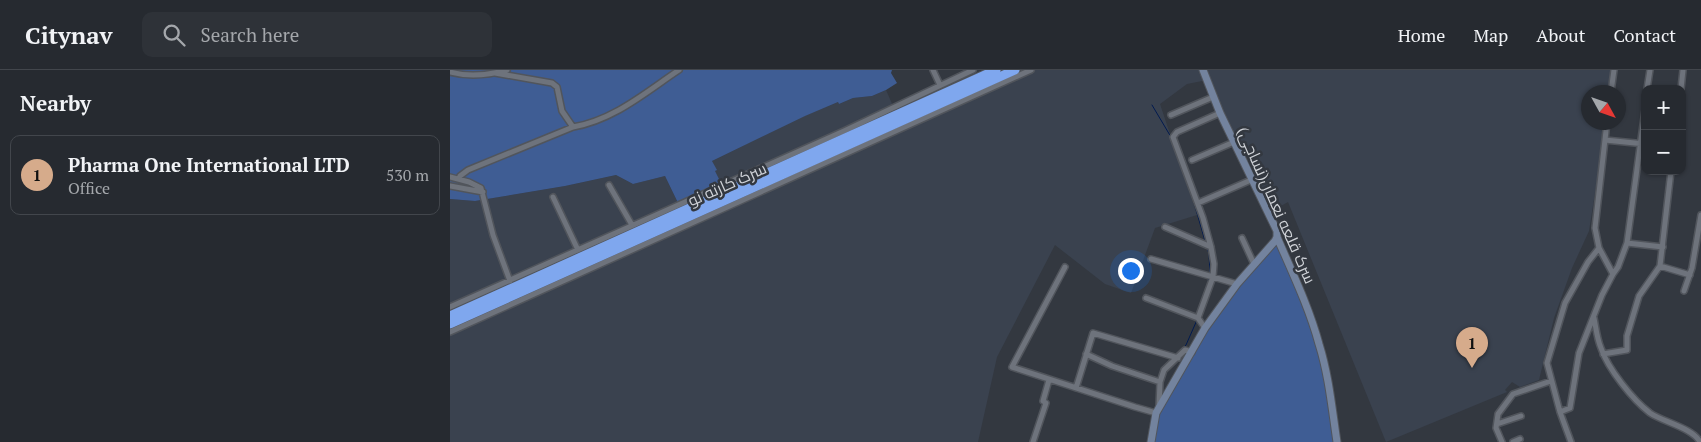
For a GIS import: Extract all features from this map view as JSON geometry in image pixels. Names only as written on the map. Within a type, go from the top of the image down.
[{"type":"highway","points":[[450,324],[466,313],[744,188],[996,70]]},
{"type":"highway","name":"سرک کارته نو","points":[[744,188],[1015,70]]},
{"type":"highway","points":[[450,316],[466,313]]},
{"type":"street","points":[[450,72],[467,75],[495,73],[506,70]]},
{"type":"street","points":[[459,179],[468,170],[573,127],[609,116],[679,70]]},
{"type":"street","points":[[933,70],[940,85]]},
{"type":"street","points":[[450,307],[844,131],[973,70]]},
{"type":"street","points":[[450,332],[1031,70]]},
{"type":"street","name":"سرک قلعه نعمان(نساجی)","points":[[1203,70],[1220,113],[1277,231],[1277,237],[1300,290],[1319,343],[1326,374],[1336,442]]},
{"type":"street","points":[[1612,85],[1614,70]]},
{"type":"street","points":[[1648,85],[1650,70]]},
{"type":"street","points":[[1681,85],[1683,70]]},
{"type":"street","points":[[495,73],[552,83],[557,87],[562,111],[573,127]]},
{"type":"street","points":[[1171,115],[1213,97]]},
{"type":"street","points":[[1198,318],[1213,277],[1214,264],[1198,203],[1173,136],[1177,132],[1220,113]]},
{"type":"street","points":[[1606,130],[1595,228],[1599,248],[1613,274]]},
{"type":"street","points":[[1605,140],[1641,144]]},
{"type":"street","points":[[1192,160],[1234,142]]},
{"type":"street","points":[[1560,412],[1570,408],[1579,353],[1602,295],[1618,267],[1628,243],[1641,157]]},
{"type":"street","points":[[1603,354],[1628,350],[1627,336],[1639,296],[1660,266],[1672,175]]},
{"type":"street","points":[[450,177],[481,188],[493,235],[510,281]]},
{"type":"street","points":[[1198,203],[1251,180]]},
{"type":"street","points":[[609,185],[632,225]]},
{"type":"street","points":[[450,186],[483,192]]},
{"type":"street","points":[[553,197],[578,250]]},
{"type":"street","points":[[1684,291],[1690,274],[1701,215]]},
{"type":"street","points":[[1165,227],[1211,247]]},
{"type":"street","points":[[1158,411],[1205,328],[1237,284],[1277,237]]},
{"type":"street","points":[[1242,238],[1254,264]]},
{"type":"street","points":[[1628,243],[1663,247]]},
{"type":"street","points":[[1571,442],[1551,381],[1548,362],[1565,303],[1588,262],[1599,248]]},
{"type":"street","points":[[1152,260],[1237,284]]},
{"type":"street","points":[[1660,266],[1690,274]]},
{"type":"street","points":[[1065,267],[1012,367],[1076,388],[1158,411]]},
{"type":"street","points":[[1146,298],[1198,318],[1205,328]]},
{"type":"street","points":[[1594,318],[1603,354],[1626,388],[1651,414],[1683,429],[1699,439],[1700,442]]},
{"type":"street","points":[[1076,388],[1093,333],[1178,358]]},
{"type":"street","points":[[1152,442],[1158,411],[1160,382],[1164,370],[1185,350],[1192,352]]},
{"type":"street","points":[[1086,354],[1112,366],[1160,382]]},
{"type":"street","points":[[1033,442],[1046,404],[1042,401],[1050,380]]},
{"type":"street","points":[[1502,442],[1496,428],[1498,414],[1515,392],[1551,381]]},
{"type":"street","points":[[1497,424],[1521,416]]},
{"type":"street","points":[[1513,442],[1520,439]]},
{"type":"shaded area","points":[[450,70],[892,70],[891,73],[897,83],[872,96],[853,98],[839,104],[838,102],[712,161],[722,185],[679,205],[665,176],[633,184],[616,175],[565,186],[475,201],[450,199]]},
{"type":"shaded area","points":[[1031,70],[1614,70],[1612,85],[1581,85],[1581,130],[1605,130],[1589,231],[1572,268],[1554,318],[1539,380],[1520,387],[1512,382],[1505,390],[1507,392],[1386,442],[1288,202],[1268,213],[1207,80],[1187,84],[1160,104],[1197,215],[1155,228],[1131,293],[1105,284],[1055,245],[997,357],[978,442],[450,442],[450,332]]},
{"type":"shaded area","points":[[886,90],[893,106],[722,185],[714,171],[716,170],[712,161],[804,116],[838,102],[839,104],[853,98],[872,96]]},
{"type":"shaded area","points":[[616,175],[633,184],[665,176],[679,205],[450,307],[450,199],[475,201],[565,186]]},
{"type":"shaded area","points":[[1277,237],[1319,343],[1337,442],[1151,442],[1156,413],[1205,328]]},
{"type":"waterway","points":[[1152,105],[1171,137]]},
{"type":"waterway","points":[[1179,160],[1183,172]]},
{"type":"waterway","points":[[1191,192],[1205,241]]},
{"type":"waterway","points":[[1207,248],[1210,273]]},
{"type":"waterway","points":[[1207,288],[1209,277]]},
{"type":"waterway","points":[[1176,355],[1186,345],[1197,320]]},
{"type":"place","name":"Pharma One International LTD","points":[[1472,368]]}]
